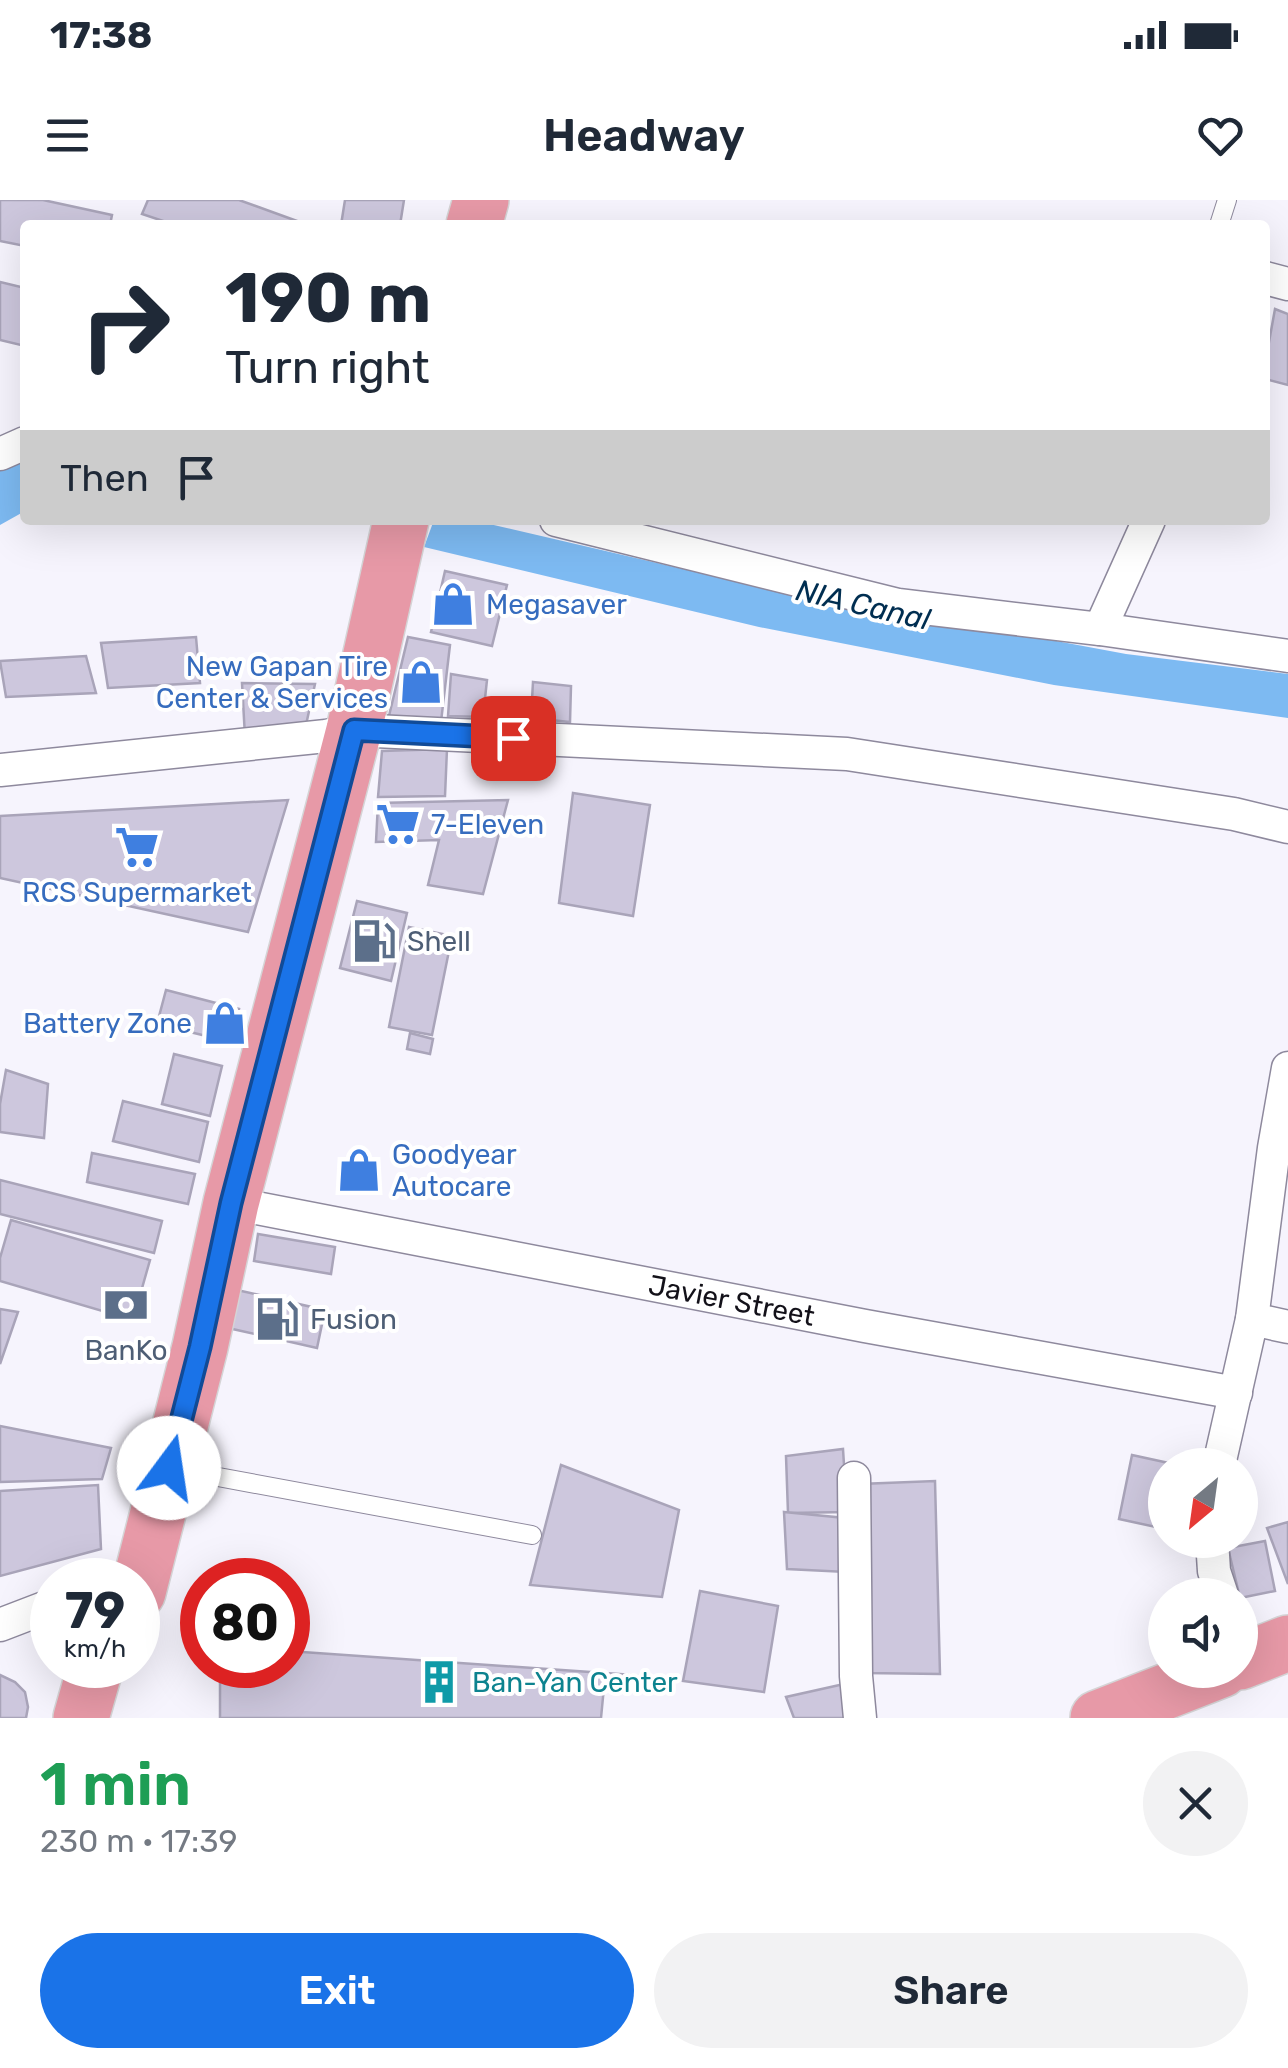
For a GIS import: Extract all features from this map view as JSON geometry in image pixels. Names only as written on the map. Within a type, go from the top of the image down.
[{"type":"highway","points":[[137,1558],[169,1468],[200,1347],[340,733],[349,658],[380,525]]},
{"type":"highway","points":[[134,1558],[261,989],[400,525]]},
{"type":"highway","points":[[81,1718],[89,1688]]},
{"type":"highway","points":[[106,1718],[113,1688]]},
{"type":"highway","points":[[1098,1718],[1171,1688]]},
{"type":"street","points":[[576,525],[898,605],[1288,656]]},
{"type":"street","points":[[1100,629],[1147,525]]},
{"type":"street","points":[[0,770],[340,733],[847,754],[1234,814],[1288,827]]},
{"type":"street","points":[[1223,1448],[1252,1319],[1281,1150],[1288,1068]]},
{"type":"street","name":"Javier Street","points":[[231,1203],[865,1326],[1236,1393]]},
{"type":"street","points":[[1252,1319],[1288,1327]]},
{"type":"street","points":[[854,1478],[860,1718]]},
{"type":"street","points":[[0,1624],[30,1612]]},
{"type":"lane","points":[[169,1468],[532,1535]]},
{"type":"water","points":[[20,458],[20,514],[0,525],[0,469]]},
{"type":"water","points":[[432,525],[494,525],[743,583],[1126,654],[1288,674],[1288,718],[1054,685],[759,627],[424,547]]},
{"type":"building","points":[[0,200],[43,200],[112,215],[111,220],[20,220],[20,245],[0,241]]},
{"type":"building","points":[[148,200],[239,200],[294,220],[160,220],[142,214]]},
{"type":"building","points":[[345,200],[404,200],[401,220],[342,220]]},
{"type":"building","points":[[0,282],[20,287],[20,345],[0,340]]},
{"type":"building","points":[[1275,309],[1288,314],[1288,385],[1270,380],[1270,336]]},
{"type":"building","points":[[445,571],[507,585],[492,646],[431,632]]},
{"type":"building","points":[[196,637],[200,683],[108,688],[101,643]]},
{"type":"building","name":"New Gapan Tire Center & Services","points":[[408,637],[450,645],[441,722],[388,720]]},
{"type":"building","points":[[86,656],[96,693],[6,697],[0,661]]},
{"type":"building","points":[[451,674],[487,680],[483,717],[448,716]]},
{"type":"building","points":[[533,682],[571,686],[570,722],[531,718]]},
{"type":"building","points":[[242,683],[315,684],[304,734],[245,737]]},
{"type":"building","points":[[447,749],[445,796],[378,797],[382,751]]},
{"type":"building","points":[[573,793],[650,805],[633,916],[559,903]]},
{"type":"building","name":"RCS Supermarket","points":[[288,800],[248,932],[0,878],[0,816]]},
{"type":"building","points":[[508,800],[483,894],[428,885],[439,840],[376,842],[378,803]]},
{"type":"building","name":"Shell","points":[[357,901],[407,913],[391,981],[340,968]]},
{"type":"building","points":[[409,927],[452,936],[432,1035],[389,1027]]},
{"type":"building","points":[[166,990],[239,1009],[231,1042],[157,1024]]},
{"type":"building","points":[[410,1033],[433,1039],[430,1054],[407,1049]]},
{"type":"building","points":[[174,1054],[222,1066],[210,1116],[162,1104]]},
{"type":"building","points":[[6,1070],[48,1084],[44,1138],[0,1132]]},
{"type":"building","points":[[123,1101],[208,1122],[199,1162],[113,1141]]},
{"type":"building","points":[[92,1153],[195,1174],[188,1204],[87,1182]]},
{"type":"building","points":[[0,1180],[162,1221],[154,1253],[0,1214]]},
{"type":"building","points":[[11,1220],[150,1260],[133,1320],[0,1281],[0,1258]]},
{"type":"building","points":[[258,1234],[335,1247],[331,1274],[254,1261]]},
{"type":"building","name":"Fusion","points":[[237,1290],[325,1310],[317,1348],[228,1328]]},
{"type":"building","points":[[0,1309],[18,1312],[0,1364]]},
{"type":"building","points":[[0,1426],[111,1448],[102,1479],[0,1482]]},
{"type":"building","points":[[843,1449],[847,1512],[788,1513],[786,1456]]},
{"type":"building","points":[[1132,1455],[1148,1458],[1148,1525],[1119,1519]]},
{"type":"building","points":[[561,1465],[679,1510],[662,1597],[530,1585]]},
{"type":"building","points":[[935,1481],[940,1674],[865,1673],[860,1484]]},
{"type":"building","points":[[98,1485],[101,1549],[67,1558],[30,1558],[30,1568],[0,1576],[0,1491]]},
{"type":"building","points":[[784,1512],[845,1518],[846,1572],[787,1569]]},
{"type":"building","points":[[1288,1522],[1288,1584],[1267,1528]]},
{"type":"building","points":[[1265,1541],[1275,1591],[1258,1594],[1258,1578],[1235,1578],[1230,1558],[1258,1558],[1258,1542]]},
{"type":"building","points":[[700,1591],[778,1606],[764,1692],[683,1681]]},
{"type":"building","name":"Ban-Yan Center","points":[[310,1653],[661,1677],[657,1687],[604,1687],[601,1718],[220,1718],[220,1688],[310,1688]]},
{"type":"building","points":[[0,1675],[25,1692],[26,1718],[0,1718]]},
{"type":"building","points":[[844,1684],[853,1718],[794,1718],[786,1697]]},
{"type":"place","name":"Megasaver","points":[[453,604]]},
{"type":"place","name":"New Gapan Tire Center & Services","points":[[421,682]]},
{"type":"place","name":"7-Eleven","points":[[398,824]]},
{"type":"place","name":"RCS Supermarket","points":[[137,847]]},
{"type":"place","name":"Shell","points":[[374,941]]},
{"type":"place","name":"Battery Zone","points":[[225,1023]]},
{"type":"place","name":"Goodyear Autocare","points":[[359,1170]]},
{"type":"place","name":"BanKo","points":[[126,1305]]},
{"type":"place","name":"Fusion","points":[[277,1319]]},
{"type":"place","name":"Ban-Yan Center","points":[[439,1682]]},
{"type":"route","points":[[169,1468],[231,1203],[354,730],[513,738]]},
{"type":"water label","name":"NIA Canal","points":[[863,605]]}]
